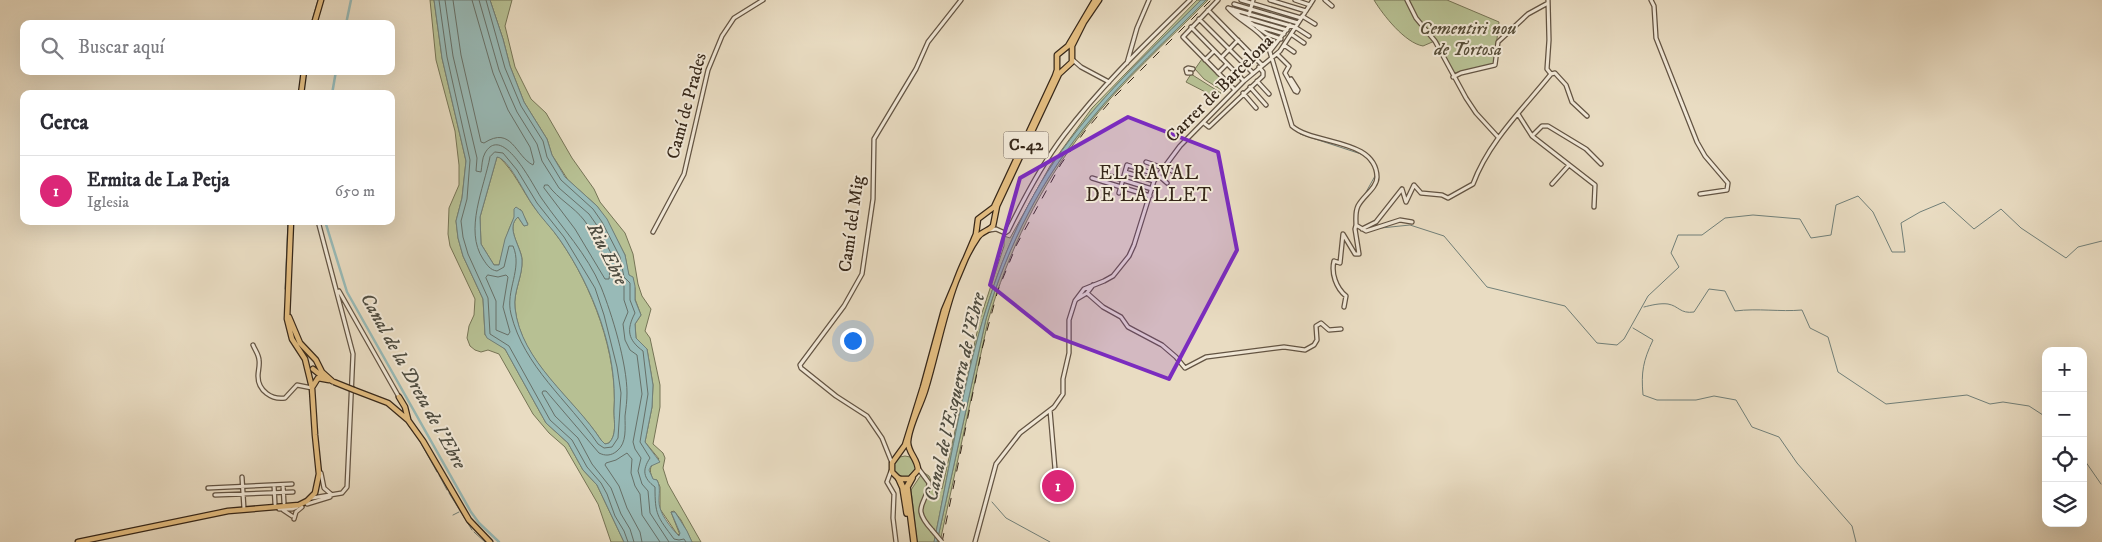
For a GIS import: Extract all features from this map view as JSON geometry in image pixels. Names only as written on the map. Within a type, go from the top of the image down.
[{"type":"highway","points":[[913,477],[908,487],[914,542]]},
{"type":"highway","points":[[898,478],[903,488],[910,542]]},
{"type":"main road","points":[[315,20],[321,0]]},
{"type":"main road","name":"C-42","points":[[892,463],[905,445],[944,310],[976,234],[978,218],[994,207],[1055,76],[1057,55],[1064,51],[1097,0]]},
{"type":"main road","name":"C-42","points":[[918,468],[917,462],[908,446],[908,439],[925,390],[945,316],[966,261],[978,236],[987,230],[993,221],[997,206],[1060,72],[1067,67],[1072,58],[1071,49],[1076,37],[1097,0]]},
{"type":"main road","points":[[1064,51],[1072,58]]},
{"type":"main road","points":[[1057,62],[1061,66],[1067,67]]},
{"type":"main road","points":[[302,90],[303,75]]},
{"type":"main road","points":[[985,214],[990,216],[993,221]]},
{"type":"main road","points":[[291,225],[287,311],[290,333],[309,367],[326,379]]},
{"type":"main road","points":[[977,225],[987,230]]},
{"type":"main road","points":[[287,311],[297,339],[322,372],[333,382]]},
{"type":"main road","points":[[251,509],[304,504],[315,493],[319,480],[308,359],[315,361]]},
{"type":"main road","points":[[309,367],[315,361]]},
{"type":"main road","points":[[312,388],[316,378],[319,377],[360,392],[398,410],[408,420],[423,441],[469,520],[490,542]]},
{"type":"main road","points":[[399,397],[408,420]]},
{"type":"main road","points":[[391,406],[403,406]]},
{"type":"main road","points":[[398,410],[403,406]]},
{"type":"main road","points":[[78,542],[208,514],[244,509],[292,509],[304,504],[315,496],[321,484],[321,473],[316,452]]},
{"type":"main road","points":[[898,455],[908,454],[913,456]]},
{"type":"main road","points":[[892,463],[892,470],[898,478],[906,480],[913,477],[918,468]]},
{"type":"street","name":"Camí de Prades","points":[[653,232],[684,174],[708,70],[722,36],[734,18],[763,0]]},
{"type":"street","name":"Camí del Mig","points":[[886,449],[882,438],[867,416],[836,396],[801,368],[800,365],[844,306],[862,274],[872,199],[874,138],[916,69],[928,42],[961,0]]},
{"type":"street","points":[[1127,63],[1139,22],[1149,0]]},
{"type":"street","points":[[987,230],[999,230],[1005,233],[1008,231],[1024,200],[1068,127],[1122,67],[1190,0]]},
{"type":"street","points":[[1218,0],[1183,35],[1184,39],[1235,90]]},
{"type":"street","points":[[1241,0],[1302,17],[1315,24]]},
{"type":"street","points":[[1261,25],[1269,0],[1306,11]]},
{"type":"street","points":[[1295,0],[1310,4]]},
{"type":"street","name":"Carrer de Barcelona","points":[[1093,285],[1113,276],[1129,256],[1154,181],[1180,146],[1244,81],[1277,54],[1313,0]]},
{"type":"street","points":[[1325,0],[1332,6]]},
{"type":"street","points":[[1407,0],[1416,18],[1435,42],[1453,78],[1476,113],[1498,137]]},
{"type":"street","points":[[1651,0],[1654,6],[1656,38],[1694,134],[1705,156],[1728,183],[1727,190],[1700,194]]},
{"type":"street","points":[[1453,78],[1461,72],[1494,65],[1498,42],[1528,14],[1548,1]]},
{"type":"street","points":[[1548,1],[1547,69],[1551,74],[1555,73],[1566,85],[1572,102],[1587,116]]},
{"type":"street","points":[[1249,16],[1253,2]]},
{"type":"street","points":[[1234,4],[1298,23]]},
{"type":"street","points":[[1230,9],[1267,34],[1281,39]]},
{"type":"street","points":[[1230,9],[1249,16],[1261,25]]},
{"type":"street","points":[[1230,9],[1237,18],[1265,39],[1292,126],[1298,132],[1344,144],[1364,153],[1372,162],[1377,176],[1376,182],[1358,205],[1356,214],[1355,229],[1359,254],[1355,254],[1343,234],[1340,263],[1334,260],[1332,267],[1339,290],[1346,296],[1344,308]]},
{"type":"street","points":[[1204,123],[1209,127],[1264,74],[1261,66],[1208,10]]},
{"type":"street","points":[[1240,16],[1263,18],[1295,27],[1309,36]]},
{"type":"street","points":[[1199,19],[1253,73]]},
{"type":"street","points":[[1254,25],[1286,32]]},
{"type":"street","points":[[1270,51],[1290,26]]},
{"type":"street","points":[[1191,28],[1244,81]]},
{"type":"street","points":[[1291,34],[1304,43]]},
{"type":"street","points":[[1221,58],[1238,40]]},
{"type":"street","points":[[1284,45],[1294,52]]},
{"type":"street","points":[[1130,50],[1133,54],[1136,53]]},
{"type":"street","points":[[1205,60],[1214,51]]},
{"type":"street","points":[[1277,54],[1289,66],[1285,73],[1297,92],[1291,79]]},
{"type":"street","points":[[1072,58],[1081,68],[1109,82]]},
{"type":"street","points":[[1218,73],[1227,64]]},
{"type":"street","points":[[1067,67],[1081,68]]},
{"type":"street","points":[[1361,229],[1376,222],[1402,189],[1406,202],[1414,185],[1421,193],[1442,195],[1448,198],[1473,184],[1481,163],[1498,137],[1551,74]]},
{"type":"street","points":[[1257,81],[1269,94]]},
{"type":"street","points":[[1250,87],[1266,105]]},
{"type":"street","points":[[1243,93],[1256,108]]},
{"type":"street","points":[[1518,114],[1532,136],[1596,185],[1594,207]]},
{"type":"street","points":[[1532,136],[1542,126],[1548,126],[1586,149],[1601,164]]},
{"type":"street","points":[[1146,162],[1172,171]]},
{"type":"street","points":[[1119,193],[1128,165],[1158,175],[1167,183]]},
{"type":"street","points":[[1552,184],[1569,165]]},
{"type":"street","points":[[1125,172],[1154,181]]},
{"type":"street","points":[[1107,175],[1152,189]]},
{"type":"street","points":[[1092,178],[1150,197]]},
{"type":"street","points":[[1356,225],[1366,231],[1400,220],[1412,222]]},
{"type":"street","points":[[993,221],[999,230]]},
{"type":"street","points":[[293,515],[304,504],[344,492],[347,487],[353,354],[319,225]]},
{"type":"street","points":[[1075,300],[1087,293],[1093,285]]},
{"type":"street","points":[[975,542],[996,464],[1020,433],[1050,410],[1064,394],[1063,379],[1069,353],[1068,320],[1075,300],[1084,288],[1093,285]]},
{"type":"street","points":[[336,287],[399,397]]},
{"type":"street","points":[[1087,293],[1121,317],[1128,327],[1162,345],[1176,357],[1184,368],[1206,357],[1284,347],[1305,350],[1314,345],[1317,340],[1316,326],[1321,323],[1329,330],[1341,329]]},
{"type":"street","points":[[253,345],[259,359],[258,381],[262,389],[269,395],[275,398],[285,398],[297,385],[312,388]]},
{"type":"street","points":[[1050,410],[1055,470]]},
{"type":"street","points":[[886,449],[890,454],[898,455]]},
{"type":"street","points":[[886,449],[892,463]]},
{"type":"street","points":[[918,468],[929,483],[922,500],[921,513],[942,542]]},
{"type":"street","points":[[887,482],[892,470]]},
{"type":"street","points":[[321,473],[324,488],[335,495]]},
{"type":"street","points":[[242,477],[244,509]]},
{"type":"street","points":[[887,482],[892,477],[898,478]]},
{"type":"street","points":[[913,477],[926,478]]},
{"type":"street","points":[[315,496],[320,484],[319,480]]},
{"type":"street","points":[[887,482],[894,494],[893,518],[896,542]]},
{"type":"street","points":[[208,488],[292,484]]},
{"type":"street","points":[[274,485],[274,506],[292,509],[293,515]]},
{"type":"street","points":[[283,485],[284,503]]},
{"type":"street","points":[[215,495],[293,492]]},
{"type":"street","points":[[315,496],[335,495]]},
{"type":"street","points":[[315,496],[320,500]]},
{"type":"street","points":[[283,510],[293,515]]},
{"type":"highlighted area","points":[[1128,117],[1218,152],[1237,250],[1169,379],[1054,336],[990,285],[1020,178]]},
{"type":"green space","points":[[430,0],[434,0],[442,58],[466,161],[462,198],[456,221],[458,238],[463,256],[483,299],[485,335],[505,349],[546,423],[568,443],[583,470],[597,485],[624,542],[611,542],[598,504],[565,447],[549,433],[533,414],[499,354],[488,350],[481,352],[475,350],[470,346],[467,338],[469,326],[474,315],[475,299],[450,246],[448,234],[449,208],[459,185],[459,165],[455,131],[436,60]]},
{"type":"green space","points":[[490,0],[512,0],[505,26],[515,67],[531,99],[546,113],[572,158],[594,189],[600,202],[625,233],[633,254],[642,296],[651,309],[645,331],[650,338],[660,385],[660,407],[653,444],[663,453],[665,458],[663,468],[668,484],[701,542],[692,542],[681,520],[674,511],[671,512],[680,535],[677,534],[660,509],[660,487],[657,480],[653,480],[650,470],[659,459],[645,442],[652,407],[653,385],[647,349],[636,338],[635,324],[641,315],[635,299],[635,288],[628,273],[625,255],[597,206],[568,180],[552,155],[547,139],[524,102],[510,66]]},
{"type":"green space","points":[[1197,0],[1201,0],[1123,78],[1087,118],[1054,162],[1032,198],[1050,166],[1092,108]]},
{"type":"green space","points":[[1208,0],[1129,79],[1085,129],[1054,173],[1027,220],[1005,270],[988,321],[940,542],[937,542],[986,319],[1005,265],[1028,213],[1074,140],[1105,102]]},
{"type":"green space","name":"Cementiri nou de Tortosa","points":[[1374,0],[1447,0],[1499,22],[1494,64],[1454,73],[1437,40],[1423,46],[1409,40],[1389,20]]},
{"type":"green space","points":[[1202,59],[1228,85],[1223,91],[1204,79],[1195,69]]},
{"type":"green space","points":[[1191,74],[1221,93],[1217,98],[1186,82]]},
{"type":"green space","points":[[497,157],[509,168],[534,207],[554,231],[572,258],[592,299],[607,344],[612,367],[614,428],[612,440],[609,443],[605,444],[601,440],[537,362],[519,327],[515,302],[522,259],[513,232],[513,226],[514,221],[518,217],[524,226],[528,224],[520,209],[509,229],[499,265],[494,265],[481,244],[480,217]]},
{"type":"green space","points":[[1026,208],[1007,251],[990,298],[976,346],[953,444],[934,542],[917,542],[911,490],[923,472],[929,476],[933,485],[942,489],[980,319],[1004,246],[1004,236],[1010,238]]},
{"type":"green space","points":[[905,456],[913,459],[916,467],[913,475],[905,478],[897,475],[894,467],[897,459]]},
{"type":"water","name":"Riu Ebre","points":[[434,0],[490,0],[510,66],[524,102],[547,139],[552,155],[565,177],[597,206],[607,219],[625,255],[629,275],[633,277],[635,300],[641,315],[635,324],[636,338],[647,349],[653,385],[652,407],[645,442],[660,462],[651,466],[649,470],[653,479],[657,480],[658,483],[659,504],[665,519],[679,536],[680,533],[671,512],[675,512],[692,542],[624,542],[597,485],[583,470],[568,443],[546,423],[505,349],[487,338],[485,334],[483,299],[463,256],[458,238],[456,221],[462,198],[466,161],[442,58]],"holes":[[[497,157],[511,170],[535,209],[560,240],[572,259],[593,300],[601,321],[612,366],[614,389],[614,428],[612,440],[609,443],[605,444],[601,440],[590,424],[550,378],[527,346],[519,327],[515,302],[522,260],[513,232],[513,226],[514,221],[518,217],[524,226],[528,225],[522,211],[516,207],[514,209],[514,217],[505,239],[499,265],[494,265],[481,244],[480,217]]]},
{"type":"water","points":[[1201,0],[1206,0],[1133,72],[1074,140],[1028,213],[1005,265],[986,319],[937,542],[934,542],[953,444],[976,346],[990,298],[1007,251],[1028,205],[1054,162],[1087,118],[1123,78]]},
{"type":"waterway","points":[[312,20],[318,0]]},
{"type":"waterway","name":"Canal de la Dreta de l'Ebre","points":[[347,20],[351,0]]},
{"type":"waterway","name":"Canal de la Dreta de l'Ebre","points":[[333,90],[335,75]]},
{"type":"waterway","points":[[1297,131],[1300,134],[1361,154]]},
{"type":"waterway","points":[[1365,156],[1373,166]]},
{"type":"waterway","points":[[1365,194],[1375,176]]},
{"type":"waterway","points":[[1381,228],[1410,225],[1444,236],[1487,287],[1565,306],[1597,343],[1617,345],[1624,339],[1648,296],[1679,267],[1671,253],[1678,235],[1702,235],[1725,218],[1753,215],[1800,219],[1811,238],[1831,235],[1836,205],[1858,196],[1873,212],[1892,252],[1905,252],[1901,223],[1920,212],[1944,202],[1974,229],[2001,209],[2021,228],[2066,258],[2078,247],[2102,241]]},
{"type":"waterway","points":[[285,289],[288,225]]},
{"type":"waterway","name":"Canal de la Dreta de l'Ebre","points":[[326,225],[347,292],[471,512],[479,523],[499,542]]},
{"type":"waterway","points":[[1644,307],[1668,304],[1686,312],[1694,312],[1709,289],[1725,291],[1735,311],[1802,310],[1810,328],[1828,337],[1838,372],[1886,404],[1967,395],[1990,404],[2003,402],[2029,406],[2042,414]]},
{"type":"waterway","points":[[1633,328],[1653,340],[1644,367],[1642,380],[1643,395],[1657,400],[1696,400],[1714,396],[1736,400],[1752,427],[1779,437],[1797,463],[1852,526],[1856,542]]},
{"type":"waterway","points":[[408,425],[418,438],[437,472]]},
{"type":"waterway","points":[[2087,464],[2101,484]]},
{"type":"waterway","points":[[439,475],[447,490]]},
{"type":"waterway","points":[[449,493],[472,530]]},
{"type":"waterway","points":[[992,502],[1006,518],[1050,542]]},
{"type":"waterway","points":[[453,515],[459,512]]},
{"type":"waterway","points":[[474,532],[485,542]]},
{"type":"railway","points":[[942,542],[982,349],[998,290],[1017,244],[1061,164],[1085,131],[1114,97],[1211,0]]},
{"type":"place","name":"Ermita de La Petja","points":[[1058,486]]},
{"type":"district","name":"EL RAVAL DE LA LLET","points":[[1149,184]]},
{"type":"water label","name":"Canal de l'Esquerra de l'Ebre","points":[[955,397]]}]
